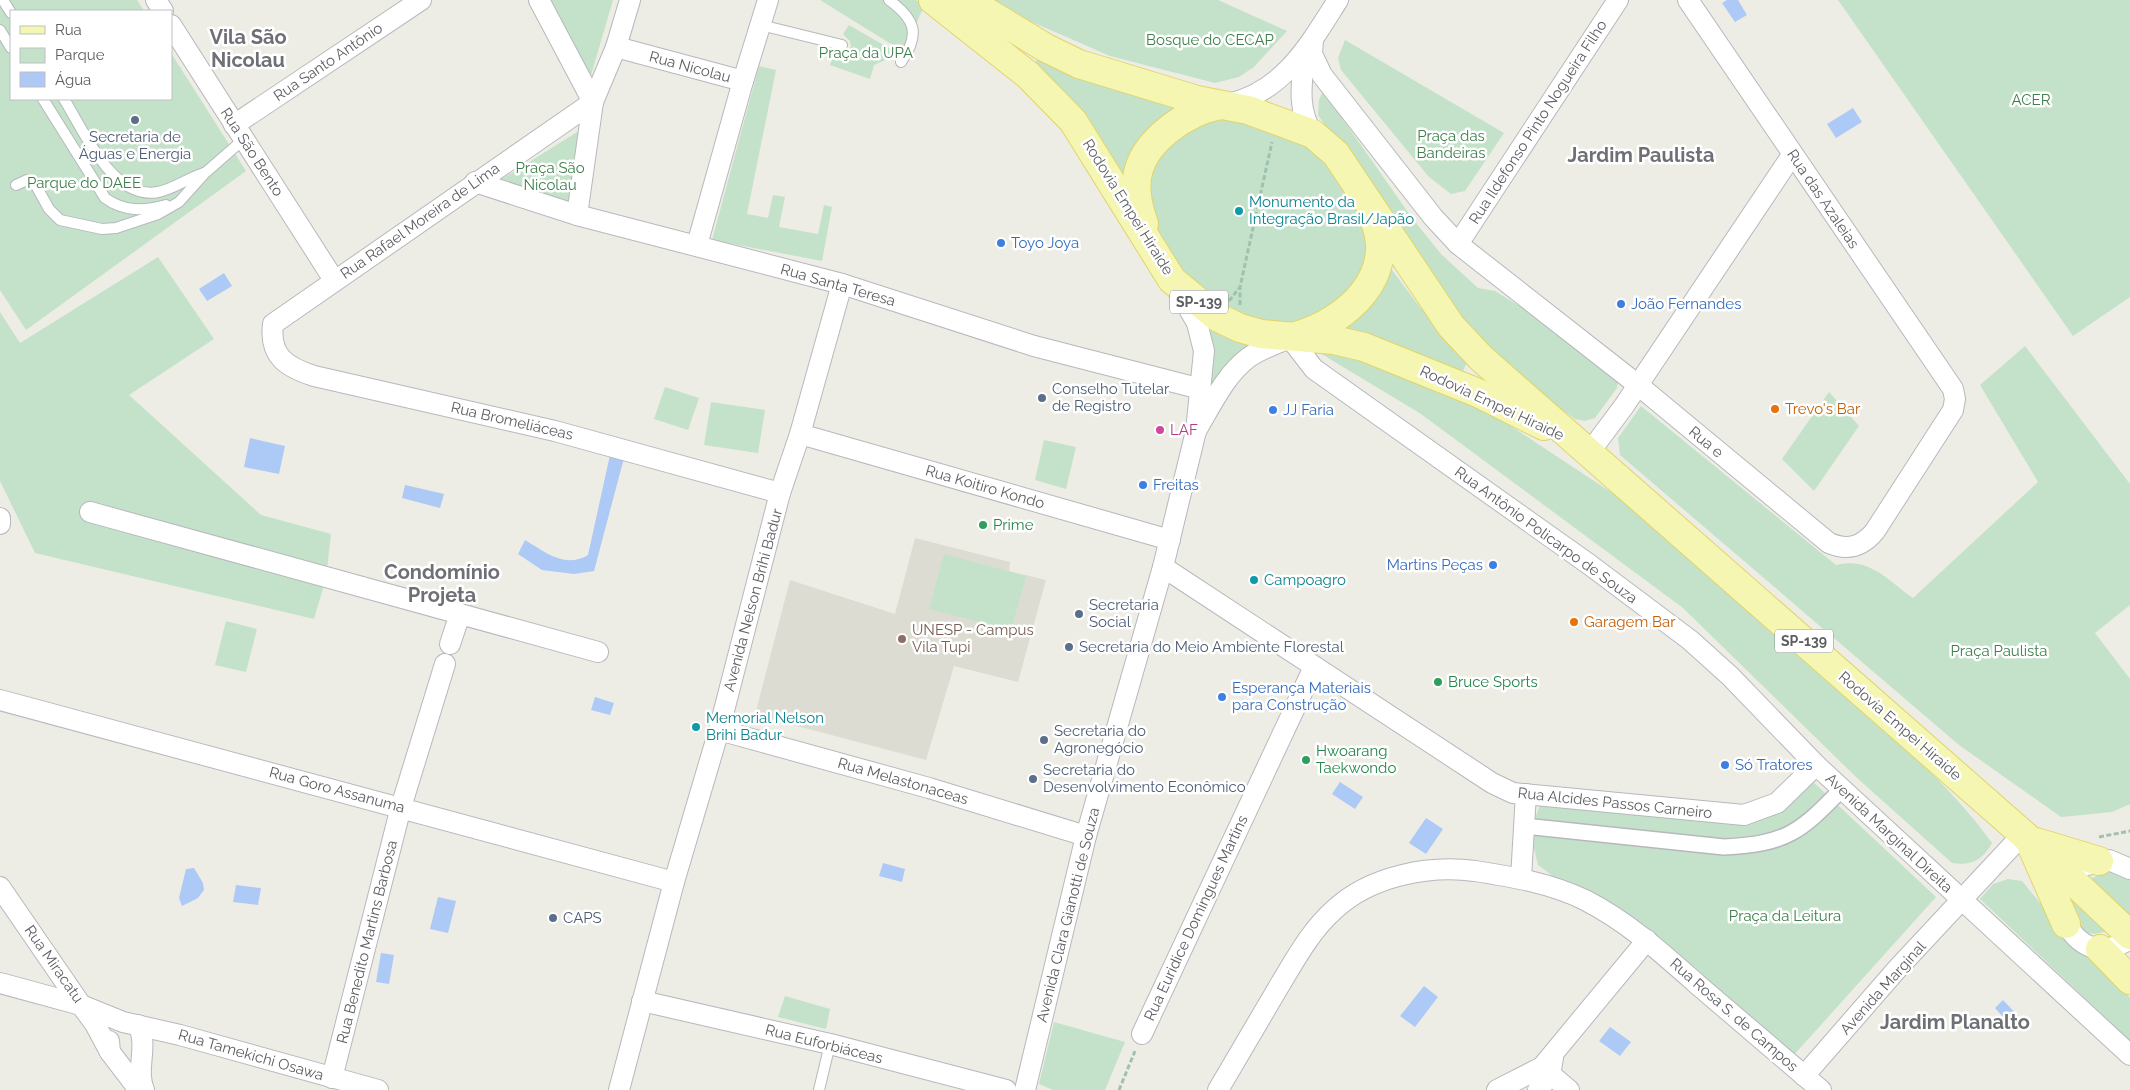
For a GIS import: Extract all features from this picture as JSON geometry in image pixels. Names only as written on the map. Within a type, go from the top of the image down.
[{"type":"main road","name":"Rodovia Empei Hiraide","points":[[933,0],[1028,75],[1073,120],[1172,280],[1224,321],[1261,334],[1290,338],[1334,340],[1364,347],[1470,390],[1583,447]]},
{"type":"main road","name":"Rodovia Empei Hiraide","points":[[967,0],[1046,48],[1078,64],[1197,100],[1225,105],[1277,119],[1313,134],[1336,154],[1461,338],[1481,358],[2027,837],[2072,878],[2130,937]]},
{"type":"main road","points":[[1155,254],[1139,207],[1137,178],[1140,165],[1159,139],[1180,120],[1206,108],[1225,105]]},
{"type":"main road","points":[[1290,338],[1315,329],[1344,313],[1354,304],[1371,280],[1376,267],[1380,240],[1376,224],[1366,200]]},
{"type":"main road","points":[[2027,837],[2104,861]]},
{"type":"main road","points":[[2027,837],[2066,924]]},
{"type":"main road","points":[[2100,949],[2129,980]]},
{"type":"street","name":"Rua Santo Antônio","points":[[239,132],[421,0]]},
{"type":"street","points":[[539,0],[593,102]]},
{"type":"street","points":[[577,215],[593,102],[616,47],[630,0]]},
{"type":"street","points":[[743,81],[768,0]]},
{"type":"street","points":[[1225,105],[1247,100],[1261,93],[1283,77],[1309,46],[1338,0]]},
{"type":"street","name":"Rua Ildefonso Pinto Nogueira Filho","points":[[1458,244],[1618,0]]},
{"type":"street","name":"Rua das Azaleias","points":[[1688,0],[1953,389],[1955,399]]},
{"type":"street","name":"Rua São Bento","points":[[172,27],[334,280]]},
{"type":"street","points":[[1309,46],[1300,93],[1304,117],[1313,134]]},
{"type":"street","name":"Rua e","points":[[1309,46],[1322,75],[1437,222],[1458,244],[1638,386],[1829,543],[1848,548],[1860,545],[1875,531],[1953,410],[1955,399]]},
{"type":"street","name":"Rua Nicolau","points":[[616,47],[743,81],[697,245]]},
{"type":"street","name":"Rua Rafael Moreira de Lima","points":[[273,324],[475,182],[593,102]]},
{"type":"street","points":[[1583,447],[1638,386],[1792,155]]},
{"type":"street","name":"Rua Santa Teresa","points":[[475,182],[577,215],[842,284],[1034,346],[1201,389]]},
{"type":"street","name":"Avenida Clara Gianotti de Souza","points":[[1025,1090],[1086,836],[1163,567],[1196,431],[1204,351],[1202,337],[1197,323],[1172,280]]},
{"type":"street","name":"Avenida Nelson Brihi Badur","points":[[619,1090],[674,882],[719,730],[780,493],[800,434],[842,284]]},
{"type":"street","name":"Rua Bromeliáceas","points":[[273,324],[271,337],[279,356],[288,365],[307,374],[556,431],[780,493]]},
{"type":"street","points":[[1196,431],[1220,391],[1242,363],[1257,352],[1290,338]]},
{"type":"street","name":"Rua Antônio Policarpo de Souza","points":[[1290,338],[1314,369],[1582,560],[1690,640],[1730,676],[1816,765]]},
{"type":"street","name":"Rua Koitiro Kondo","points":[[800,434],[1170,540]]},
{"type":"street","points":[[90,512],[598,652]]},
{"type":"street","points":[[0,518],[0,524]]},
{"type":"street","name":"Rua Alcides Passos Carneiro","points":[[1163,567],[1502,789],[1526,794],[1744,815],[1777,803],[1816,765]]},
{"type":"street","points":[[450,644],[460,614]]},
{"type":"street","name":"Rua Benedito Martins Barbosa","points":[[332,1078],[401,807],[444,664]]},
{"type":"street","name":"Rua Euridice Domingues Martins","points":[[1142,1034],[1314,667]]},
{"type":"street","name":"Rua Goro Assanuma","points":[[3,698],[674,882]]},
{"type":"street","name":"Rua Melastonaceas","points":[[719,730],[929,788],[1086,836]]},
{"type":"street","name":"Avenida Marginal Direita","points":[[1816,765],[2130,1055]]},
{"type":"street","points":[[1524,826],[1724,847],[1750,846],[1772,842],[1809,823],[1842,789]]},
{"type":"street","points":[[1521,878],[1526,794]]},
{"type":"street","name":"Avenida Marginal","points":[[1804,1076],[1898,968],[2027,837]]},
{"type":"street","points":[[2130,853],[2090,864],[2072,878],[2061,895],[2060,904],[2066,924],[2080,940],[2100,949],[2114,947],[2130,937]]},
{"type":"street","points":[[2104,861],[2130,869]]},
{"type":"street","name":"Rua Rosa S. de Campos","points":[[1218,1090],[1309,937],[1336,908],[1372,887],[1433,869],[1451,868],[1521,878],[1554,887],[1585,901],[1647,940],[1821,1090]]},
{"type":"street","name":"Rua Miracatu","points":[[0,887],[41,944],[81,1005],[99,1014],[131,1023]]},
{"type":"street","points":[[1497,1090],[1546,1072],[1647,940]]},
{"type":"street","points":[[0,983],[30,984],[40,980],[47,968],[47,958],[41,944]]},
{"type":"street","points":[[0,983],[81,1005],[97,1027],[114,1058],[139,1090]]},
{"type":"street","name":"Rua Euforbiáceas","points":[[642,1001],[830,1044],[1006,1090]]},
{"type":"street","points":[[114,1058],[111,1035],[131,1023],[143,1039],[140,1075],[144,1090]]},
{"type":"street","name":"Rua Tamekichi Osawa","points":[[131,1023],[378,1090]]},
{"type":"street","points":[[142,1056],[147,1047],[159,1039],[180,1035]]},
{"type":"street","points":[[1546,1072],[1569,1090]]},
{"type":"lane","points":[[3,0],[10,11]]},
{"type":"lane","points":[[889,0],[904,11],[912,21],[912,40],[901,62]]},
{"type":"lane","points":[[761,25],[842,45]]},
{"type":"lane","points":[[0,30],[7,43]]},
{"type":"lane","points":[[43,100],[100,192],[112,204],[126,209],[155,208],[187,194]]},
{"type":"lane","points":[[65,100],[108,169],[122,184],[130,189],[149,193],[166,190],[188,178],[205,173]]},
{"type":"lane","points":[[16,185],[31,180],[55,217],[65,222],[102,229],[116,228],[158,214],[179,202],[239,132]]},
{"type":"lane","points":[[187,194],[188,178]]},
{"type":"lane","points":[[819,1090],[830,1044]]},
{"type":"path","points":[[1240,287],[1277,119]]},
{"type":"path","points":[[1118,1090],[1142,1034]]},
{"type":"shaded area","name":"UNESP - Campus Vila Tupi","points":[[915,538],[1010,562],[1009,571],[1046,580],[1018,682],[954,666],[926,760],[755,715],[790,580],[895,614]]},
{"type":"green space","name":"Parque do DAEE","points":[[0,0],[137,0],[143,10],[10,10],[10,100],[172,100],[172,55],[246,171],[26,330],[0,290]]},
{"type":"green space","points":[[548,0],[613,0],[589,82]]},
{"type":"green space","points":[[820,0],[916,0],[924,6],[904,52]]},
{"type":"green space","name":"Bosque do CECAP","points":[[995,0],[1218,0],[1287,31],[1254,67],[1239,77],[1215,83],[1110,56],[1032,22]]},
{"type":"green space","name":"ACER","points":[[1838,0],[2130,0],[2130,297],[2073,336]]},
{"type":"green space","name":"Praça da UPA","points":[[849,25],[899,54],[874,65],[870,79],[830,65],[836,49],[844,52],[851,47],[850,41],[843,34]]},
{"type":"green space","name":"Praça das Bandeiras","points":[[1345,40],[1504,133],[1465,191],[1451,194],[1429,177],[1341,70],[1338,58]]},
{"type":"green space","points":[[1043,56],[1183,107],[1125,185],[1038,70],[1036,61]]},
{"type":"green space","points":[[759,66],[776,70],[747,214],[768,218],[773,195],[785,197],[779,227],[818,234],[824,205],[832,207],[822,261],[712,240]]},
{"type":"green space","points":[[1322,93],[1328,98],[1412,218],[1441,254],[1478,288],[1495,291],[1611,363],[1618,381],[1617,388],[1595,418],[1585,421],[1575,419],[1499,363],[1472,340],[1318,115],[1319,100]]},
{"type":"green space","points":[[1228,115],[1321,151],[1356,203],[1369,239],[1361,275],[1337,306],[1285,326],[1255,321],[1230,309],[1194,286],[1164,252],[1149,208],[1150,170],[1187,129]]},
{"type":"green space","name":"Praça São Nicolau","points":[[585,127],[568,208],[497,182]]},
{"type":"green space","points":[[158,257],[214,339],[129,395],[261,515],[331,534],[326,578],[314,619],[35,553],[0,481],[0,312],[20,343]]},
{"type":"green space","points":[[1386,262],[1419,306],[1467,362],[1463,371],[1335,328]]},
{"type":"green space","points":[[1198,323],[1258,345],[1205,409]]},
{"type":"green space","name":"Praça Paulista","points":[[2025,346],[2130,484],[2130,605],[2095,633],[2130,679],[2130,804],[2112,812],[2061,817],[1959,745],[1620,455],[1618,438],[1641,406],[1836,565],[1848,563],[1868,567],[1913,598],[2038,482],[1980,385]]},
{"type":"green space","points":[[1340,351],[1453,394],[1494,415],[1632,506],[1904,746],[1972,817],[1992,843],[1985,854],[1965,864],[1952,863],[1856,777],[1683,608],[1421,414],[1320,353]]},
{"type":"green space","points":[[665,387],[699,398],[688,430],[654,419]]},
{"type":"green space","points":[[1829,392],[1859,426],[1814,491],[1782,459]]},
{"type":"green space","points":[[711,402],[765,410],[758,453],[704,445]]},
{"type":"green space","points":[[1044,440],[1076,447],[1066,489],[1035,480]]},
{"type":"green space","points":[[944,554],[1026,576],[1011,630],[929,609]]},
{"type":"green space","points":[[226,621],[257,629],[246,672],[215,665]]},
{"type":"green space","name":"Praça da Leitura","points":[[1809,778],[1936,897],[1793,1056],[1538,865],[1530,831],[1542,800],[1726,822]]},
{"type":"green space","points":[[2108,869],[2130,876],[2130,913],[2128,915],[2091,879]]},
{"type":"green space","points":[[2008,879],[2022,881],[2054,920],[2065,940],[2081,952],[2095,957],[2120,983],[2130,998],[2130,1041],[1980,899],[1993,884]]},
{"type":"green space","points":[[2071,892],[2109,930],[2091,934],[2080,927],[2068,898]]},
{"type":"green space","points":[[785,996],[830,1009],[826,1029],[778,1017]]},
{"type":"green space","points":[[1054,1022],[1125,1042],[1105,1090],[1053,1090],[1039,1084]]},
{"type":"water","points":[[1727,0],[1738,0],[1747,15],[1735,22],[1722,3]]},
{"type":"water","points":[[1853,108],[1862,122],[1836,138],[1827,124]]},
{"type":"water","points":[[224,273],[232,286],[207,301],[199,289]]},
{"type":"water","points":[[250,438],[285,446],[279,474],[244,467]]},
{"type":"water","points":[[610,455],[624,458],[594,571],[574,574],[542,570],[518,554],[525,540],[548,554],[563,560],[580,559],[588,555]]},
{"type":"water","points":[[405,485],[444,494],[440,508],[402,498]]},
{"type":"water","points":[[595,697],[614,703],[610,715],[591,710]]},
{"type":"water","points":[[1340,782],[1363,797],[1355,809],[1332,794]]},
{"type":"water","points":[[1426,818],[1443,829],[1426,854],[1409,843]]},
{"type":"water","points":[[883,863],[905,869],[902,882],[879,876]]},
{"type":"water","points":[[194,868],[203,883],[204,890],[198,898],[182,906],[179,898],[186,869]]},
{"type":"water","points":[[236,885],[261,888],[258,905],[233,902]]},
{"type":"water","points":[[438,897],[456,901],[448,933],[430,929]]},
{"type":"water","points":[[381,953],[394,955],[389,984],[376,982]]},
{"type":"water","points":[[1424,986],[1438,997],[1415,1027],[1400,1016]]},
{"type":"water","points":[[2003,1000],[2020,1018],[2006,1031],[2000,1025],[2005,1019],[1995,1008]]},
{"type":"water","points":[[1610,1027],[1631,1042],[1620,1056],[1599,1041]]},
{"type":"place","name":"Secretaria de Águas e Energia","points":[[135,120]]},
{"type":"place","name":"Monumento da Integração Brasil/Japão","points":[[1239,211]]},
{"type":"place","name":"Toyo Joya","points":[[1001,243]]},
{"type":"place","name":"João Fernandes","points":[[1621,304]]},
{"type":"place","name":"Conselho Tutelar de Registro","points":[[1042,398]]},
{"type":"place","name":"Trevo's Bar","points":[[1775,409]]},
{"type":"place","name":"JJ Faria","points":[[1273,410]]},
{"type":"place","name":"LAF","points":[[1160,430]]},
{"type":"place","name":"Freitas","points":[[1143,485]]},
{"type":"place","name":"Prime","points":[[983,525]]},
{"type":"place","name":"Martins Peças","points":[[1493,565]]},
{"type":"place","name":"Campoagro","points":[[1254,580]]},
{"type":"place","name":"Secretaria Social","points":[[1079,614]]},
{"type":"place","name":"Garagem Bar","points":[[1574,622]]},
{"type":"place","name":"UNESP - Campus Vila Tupi","points":[[902,639]]},
{"type":"place","name":"Secretaria do Meio Ambiente Florestal","points":[[1069,647]]},
{"type":"place","name":"Bruce Sports","points":[[1438,682]]},
{"type":"place","name":"Esperança Materiais para Construção","points":[[1222,697]]},
{"type":"place","name":"Memorial Nelson Brihi Badur","points":[[696,727]]},
{"type":"place","name":"Secretaria do Agronegócio","points":[[1044,740]]},
{"type":"place","name":"Hwoarang Taekwondo","points":[[1306,760]]},
{"type":"place","name":"Só Tratores","points":[[1725,765]]},
{"type":"place","name":"Secretaria do Desenvolvimento Econômico","points":[[1033,779]]},
{"type":"place","name":"CAPS","points":[[553,918]]},
{"type":"district","name":"Vila São Nicolau","points":[[248,48]]},
{"type":"district","name":"Jardim Paulista","points":[[1641,155]]},
{"type":"district","name":"Condomínio Projeta","points":[[442,584]]},
{"type":"district","name":"Jardim Planalto","points":[[1955,1022]]}]
